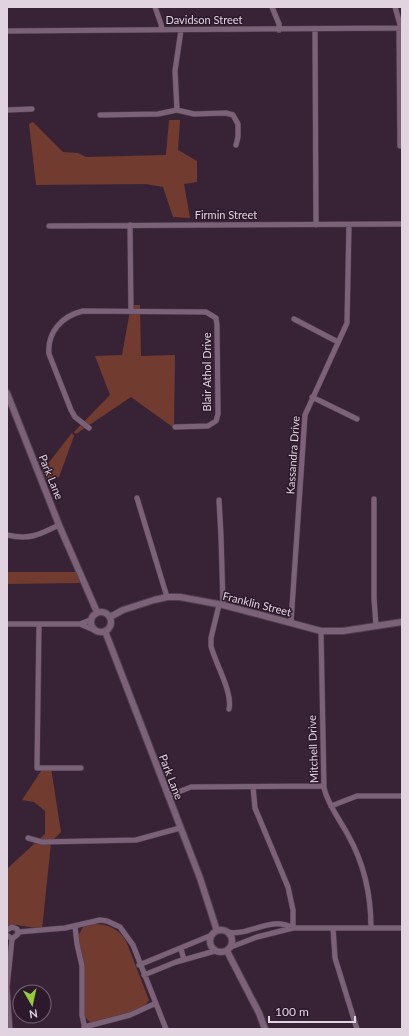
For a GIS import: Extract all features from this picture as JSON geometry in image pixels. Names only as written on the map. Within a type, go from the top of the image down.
[{"type":"street","points":[[155,7],[162,30]]},
{"type":"street","points":[[272,7],[279,30]]},
{"type":"street","points":[[395,7],[401,28],[400,146]]},
{"type":"street","name":"Davidson Street","points":[[7,31],[315,30],[401,28]]},
{"type":"street","points":[[177,110],[175,71],[181,30]]},
{"type":"street","points":[[315,30],[316,225]]},
{"type":"street","points":[[7,110],[32,109]]},
{"type":"street","points":[[100,115],[158,114],[177,110],[188,114],[226,113],[233,115],[236,119],[238,131],[236,145]]},
{"type":"street","name":"Firmin Street","points":[[49,226],[402,224]]},
{"type":"street","points":[[130,225],[131,311]]},
{"type":"street","name":"Kassandra Drive","points":[[292,622],[305,415],[347,323],[348,225]]},
{"type":"street","name":"Blair Athol Drive","points":[[89,428],[75,417],[71,410],[49,354],[48,345],[51,335],[64,318],[74,313],[83,311],[206,312],[216,318],[218,414],[213,425],[174,427]]},
{"type":"street","points":[[294,319],[320,335],[338,342]]},
{"type":"street","name":"Park Lane","points":[[7,393],[59,524],[97,612]]},
{"type":"street","points":[[312,397],[357,419]]},
{"type":"street","points":[[137,498],[167,597]]},
{"type":"street","points":[[374,499],[374,598],[376,626]]},
{"type":"street","points":[[219,500],[221,605],[211,638],[211,646],[228,693],[230,703],[229,708]]},
{"type":"street","points":[[7,535],[19,538],[34,537],[59,524]]},
{"type":"street","name":"Franklin Street","points":[[110,617],[139,605],[167,597],[193,599],[221,605],[292,622],[321,631],[343,631],[402,622]]},
{"type":"street","points":[[7,624],[80,624],[90,620],[97,612],[103,611],[110,617],[110,627],[105,631],[94,630],[80,624]]},
{"type":"street","points":[[90,620],[94,630]]},
{"type":"street","points":[[39,625],[37,768],[80,768]]},
{"type":"street","name":"Park Lane","points":[[105,631],[200,878],[214,933]]},
{"type":"street","name":"Mitchell Drive","points":[[321,631],[324,786],[331,806],[349,836],[364,871],[370,894],[371,928]]},
{"type":"street","points":[[168,796],[191,787],[324,786]]},
{"type":"street","points":[[253,787],[255,808],[292,899],[293,928]]},
{"type":"street","points":[[331,806],[357,796],[402,796]]},
{"type":"street","points":[[28,838],[42,842],[136,840],[180,828]]},
{"type":"street","points":[[18,932],[75,926],[100,920],[107,921],[120,927],[132,945],[154,1004],[166,1029]]},
{"type":"street","points":[[140,965],[181,949],[214,933],[239,932],[273,923],[288,925],[293,928]]},
{"type":"street","points":[[75,926],[82,970],[82,1015],[84,1028],[130,1015],[154,1004]]},
{"type":"street","points":[[7,930],[12,927],[17,929],[18,932]]},
{"type":"street","points":[[144,976],[184,960],[215,951],[223,952],[257,937],[293,928],[402,928]]},
{"type":"street","points":[[333,928],[335,958],[357,1029]]},
{"type":"street","points":[[10,1029],[7,987],[9,937],[16,937],[18,932]]},
{"type":"street","points":[[227,932],[232,937],[229,949],[259,1012],[265,1029]]},
{"type":"street","points":[[214,933],[210,944],[215,951]]},
{"type":"street","points":[[181,949],[184,960]]},
{"type":"shaded area","points":[[169,120],[180,120],[178,150],[197,161],[197,182],[184,184],[190,218],[173,217],[163,187],[146,184],[36,185],[29,124],[33,122],[63,152],[78,153],[86,157],[166,155]]},
{"type":"shaded area","points":[[131,305],[140,305],[141,356],[175,355],[174,428],[131,397],[76,434],[74,432],[110,395],[95,356],[122,355]]},
{"type":"shaded area","points":[[72,433],[74,436],[59,477],[41,479],[39,475]]},
{"type":"shaded area","points":[[7,572],[77,572],[81,583],[7,584]]},
{"type":"shaded area","points":[[43,768],[51,768],[61,832],[51,842],[36,842],[45,834],[45,811],[34,802],[22,800]]},
{"type":"shaded area","points":[[35,843],[51,843],[42,929],[17,925],[7,926],[7,869]]},
{"type":"shaded area","points":[[93,924],[108,926],[116,930],[126,941],[149,1000],[145,1005],[132,1012],[91,1023],[84,1016],[78,936],[83,927]]}]
